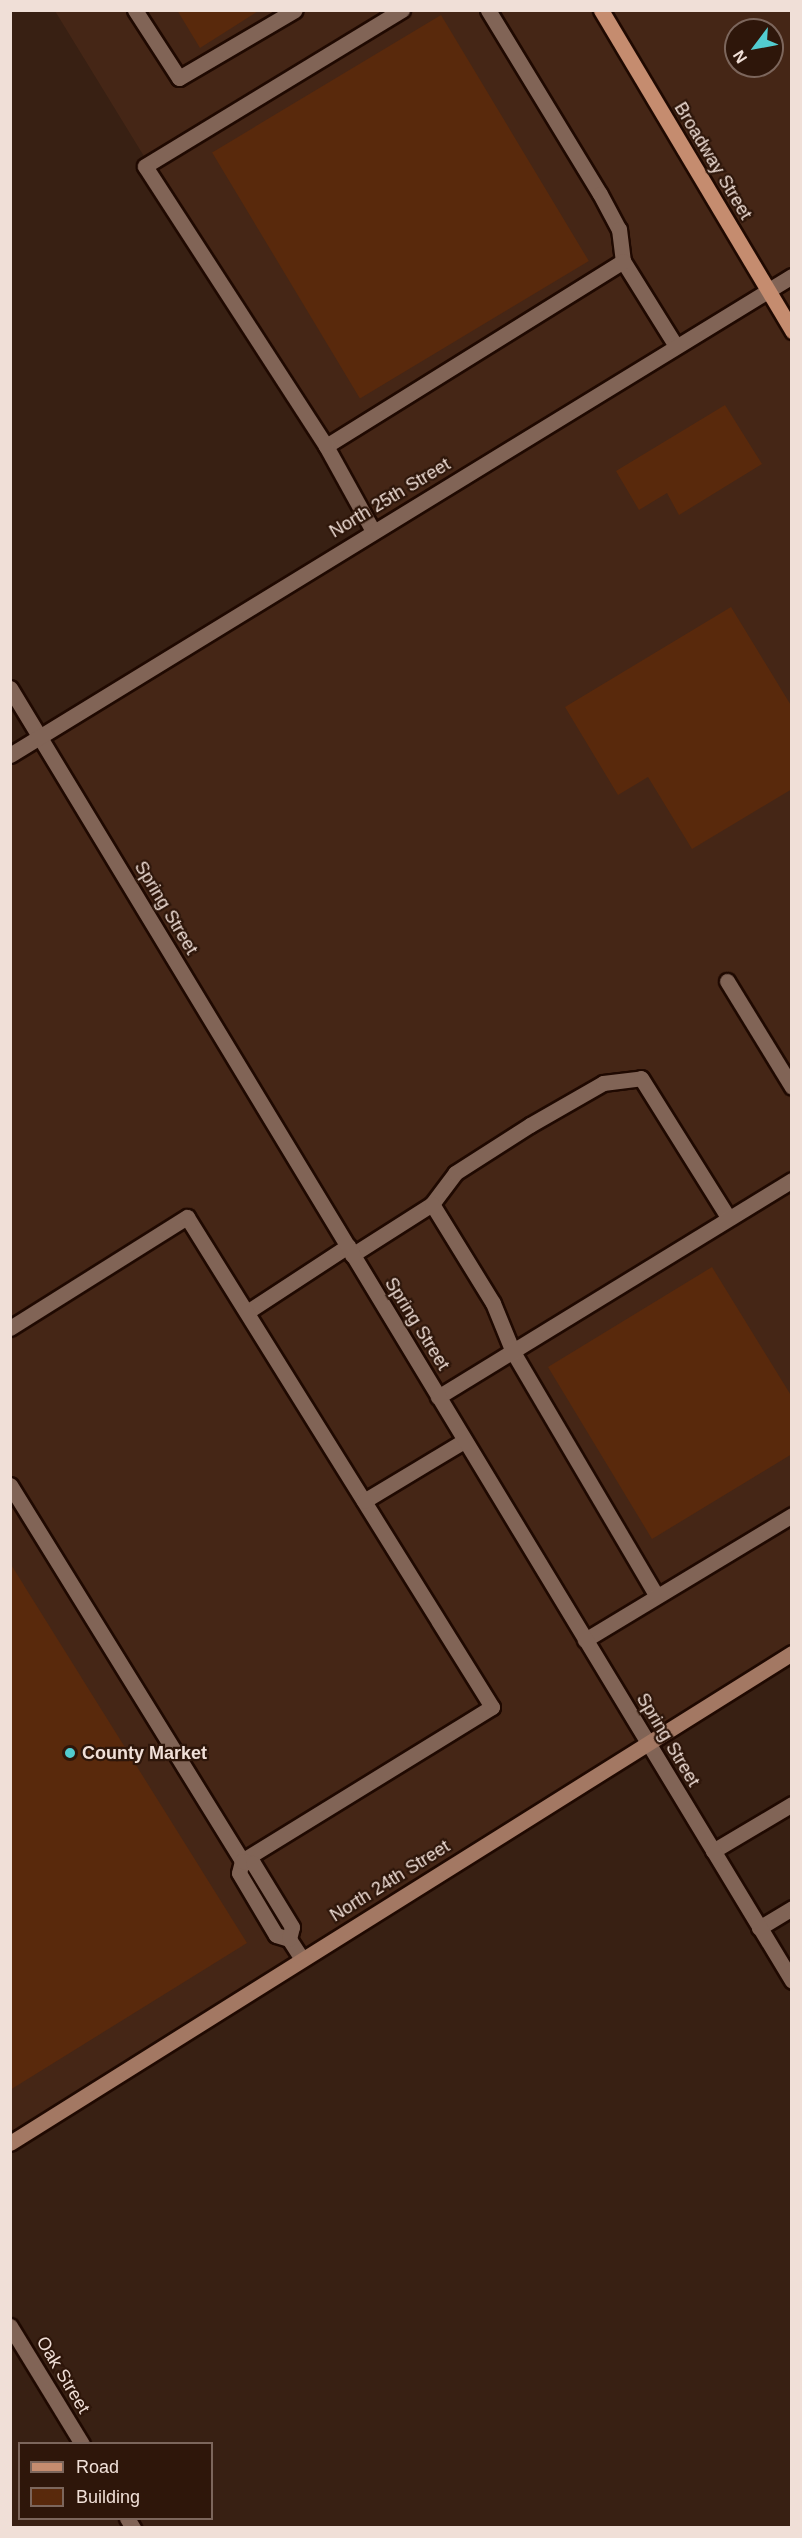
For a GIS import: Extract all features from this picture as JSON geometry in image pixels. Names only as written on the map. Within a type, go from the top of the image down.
[{"type":"main road","name":"Broadway Street","points":[[601,10],[792,331]]},
{"type":"main road","name":"North 24th Street","points":[[10,2143],[792,1653]]},
{"type":"street","points":[[135,10],[179,78],[295,10]]},
{"type":"street","points":[[373,531],[326,446],[145,166],[402,10]]},
{"type":"street","points":[[488,10],[604,203],[619,230],[624,261],[676,346]]},
{"type":"street","points":[[326,446],[624,261]]},
{"type":"street","name":"North 25th Street","points":[[10,755],[792,276]]},
{"type":"street","name":"Spring Street","points":[[10,688],[792,1981]]},
{"type":"street","points":[[727,981],[792,1087]]},
{"type":"street","points":[[247,1312],[432,1204],[455,1173],[530,1125],[603,1083],[641,1078],[728,1217]]},
{"type":"street","points":[[438,1396],[792,1180]]},
{"type":"street","points":[[432,1204],[493,1303],[513,1352],[657,1595]]},
{"type":"street","points":[[10,1328],[187,1217],[492,1707],[242,1861],[239,1873],[276,1935],[289,1939],[302,1959]]},
{"type":"street","points":[[364,1501],[464,1441]]},
{"type":"street","points":[[10,1485],[242,1861]]},
{"type":"street","points":[[585,1640],[792,1515]]},
{"type":"street","points":[[713,1851],[792,1804]]},
{"type":"street","points":[[759,1928],[792,1908]]},
{"type":"street","name":"Oak Street","points":[[10,2326],[81,2442]]},
{"type":"shaded area","points":[[55,11],[791,11],[791,1653],[11,2143],[11,755],[373,530]]},
{"type":"building","points":[[177,10],[260,10],[200,48]]},
{"type":"building","points":[[441,15],[589,261],[360,399],[212,153]]},
{"type":"building","points":[[725,405],[762,464],[679,515],[667,493],[639,510],[616,471]]},
{"type":"building","points":[[731,607],[792,707],[792,789],[692,849],[648,777],[618,795],[565,707]]},
{"type":"building","points":[[712,1267],[792,1397],[792,1454],[652,1539],[548,1367]]},
{"type":"building","name":"County Market","points":[[10,1563],[247,1943],[10,2090]]},
{"type":"place","name":"County Market","points":[[70,1753]]}]
